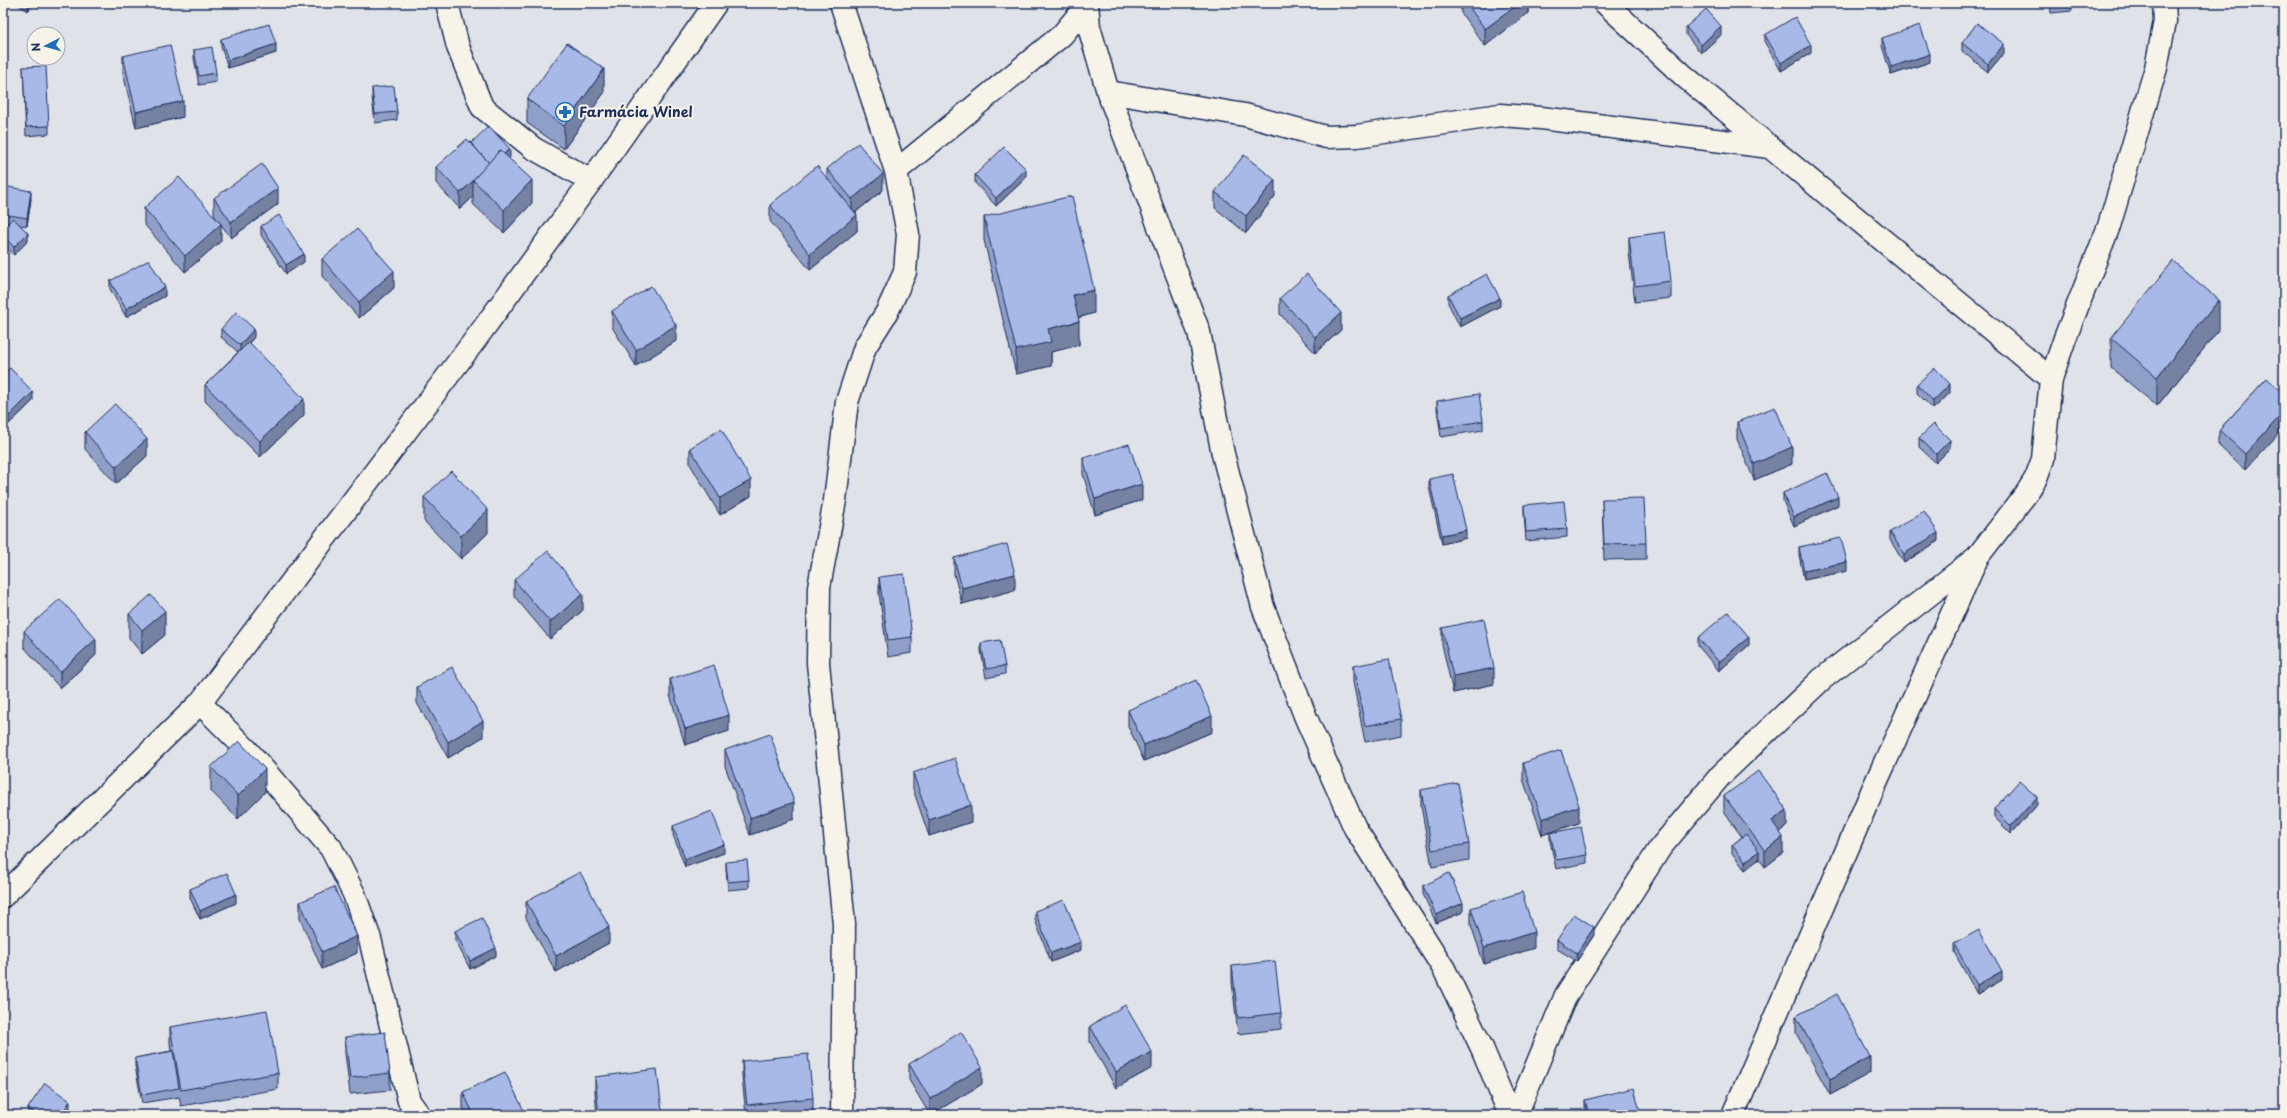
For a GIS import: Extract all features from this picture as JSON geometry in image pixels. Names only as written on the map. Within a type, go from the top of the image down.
[{"type":"street","points":[[447,3],[458,46],[482,107],[532,148],[591,180]]},
{"type":"street","points":[[3,896],[200,703],[475,340],[591,180],[716,3]]},
{"type":"street","points":[[841,3],[896,171],[908,234],[905,272],[888,312],[865,347],[847,402],[835,500],[819,587],[818,663],[828,781],[844,924],[842,1115]]},
{"type":"street","points":[[1604,3],[1684,76],[2051,379]]},
{"type":"street","points":[[1734,1115],[1870,796],[1978,556],[2026,494],[2036,478],[2043,459],[2051,379],[2065,338],[2109,226],[2156,68],[2164,12],[2179,3]]},
{"type":"street","points":[[896,171],[1062,35],[1087,4]]},
{"type":"street","points":[[1087,4],[1089,27],[1108,92],[1199,332],[1223,454],[1263,607],[1306,718],[1355,828],[1444,969],[1482,1048],[1510,1115]]},
{"type":"street","points":[[1108,92],[1245,115],[1326,137],[1357,136],[1500,115],[1541,118],[1770,147]]},
{"type":"street","points":[[1516,1115],[1566,995],[1660,848],[1721,775],[1822,679],[1978,556]]},
{"type":"street","points":[[200,703],[246,749],[334,855],[354,894],[370,939],[409,1101],[419,1115]]},
{"type":"building","points":[[1466,3],[1520,3],[1485,29]]},
{"type":"building","points":[[2051,3],[2072,3],[2051,4]]},
{"type":"building","points":[[1706,9],[1721,26],[1701,45],[1686,27]]},
{"type":"building","points":[[1795,17],[1811,45],[1781,63],[1765,35]]},
{"type":"building","points":[[1977,23],[2004,44],[1988,64],[1962,43]]},
{"type":"building","points":[[269,24],[276,44],[228,60],[221,39]]},
{"type":"building","points":[[1920,25],[1930,54],[1891,67],[1882,38]]},
{"type":"building","points":[[567,43],[604,69],[564,126],[527,99]]},
{"type":"building","points":[[170,45],[183,101],[136,112],[123,56]]},
{"type":"building","points":[[212,47],[216,73],[199,76],[194,50]]},
{"type":"building","points":[[46,66],[49,126],[26,127],[23,67]]},
{"type":"building","points":[[394,86],[397,112],[375,114],[372,88]]},
{"type":"building","points":[[489,126],[510,149],[504,154],[500,150],[489,163],[471,143]]},
{"type":"building","points":[[467,139],[489,163],[460,193],[436,167]]},
{"type":"building","points":[[858,143],[883,174],[852,199],[827,169]]},
{"type":"building","points":[[1004,147],[1026,169],[996,198],[975,175]]},
{"type":"building","points":[[500,150],[532,180],[504,210],[473,180]]},
{"type":"building","points":[[1244,155],[1275,180],[1246,216],[1215,192]]},
{"type":"building","points":[[262,164],[278,188],[231,222],[214,198]]},
{"type":"building","points":[[817,166],[857,215],[810,254],[770,205]]},
{"type":"building","points":[[179,177],[221,224],[185,256],[144,208]]},
{"type":"building","points":[[3,186],[31,191],[27,218],[3,214]]},
{"type":"building","points":[[1072,196],[1094,290],[1073,295],[1079,321],[1048,329],[1051,342],[1016,350],[984,217]]},
{"type":"building","points":[[279,215],[304,254],[286,265],[261,226]]},
{"type":"building","points":[[13,218],[28,233],[14,247],[3,236],[3,228]]},
{"type":"building","points":[[357,229],[394,271],[359,302],[322,259]]},
{"type":"building","points":[[1665,232],[1671,281],[1635,286],[1629,237]]},
{"type":"building","points":[[149,260],[165,287],[126,309],[110,281]]},
{"type":"building","points":[[2173,261],[2219,300],[2157,377],[2111,338]]},
{"type":"building","points":[[1307,274],[1341,313],[1315,337],[1280,298]]},
{"type":"building","points":[[1487,274],[1500,298],[1460,318],[1448,295]]},
{"type":"building","points":[[651,286],[676,325],[636,350],[612,311]]},
{"type":"building","points":[[236,312],[254,329],[240,345],[221,329]]},
{"type":"building","points":[[249,342],[304,399],[260,441],[205,385]]},
{"type":"building","points":[[10,368],[33,392],[9,416],[3,409],[3,374]]},
{"type":"building","points":[[1935,368],[1950,384],[1933,401],[1917,384]]},
{"type":"building","points":[[2267,378],[2284,394],[2284,412],[2245,454],[2219,430]]},
{"type":"building","points":[[1479,394],[1483,421],[1441,428],[1437,401]]},
{"type":"building","points":[[115,404],[147,439],[116,467],[85,432]]},
{"type":"building","points":[[1775,407],[1792,447],[1754,464],[1737,422]]},
{"type":"building","points":[[1934,424],[1950,440],[1936,454],[1919,438]]},
{"type":"building","points":[[721,429],[751,480],[720,498],[690,448]]},
{"type":"building","points":[[1129,444],[1142,484],[1095,499],[1083,458]]},
{"type":"building","points":[[451,471],[488,510],[461,536],[424,497]]},
{"type":"building","points":[[1827,473],[1838,497],[1794,517],[1783,493]]},
{"type":"building","points":[[1453,474],[1466,530],[1442,535],[1429,479]]},
{"type":"building","points":[[1644,498],[1646,543],[1604,544],[1602,499]]},
{"type":"building","points":[[1564,501],[1567,529],[1526,532],[1524,505]]},
{"type":"building","points":[[1924,511],[1938,533],[1904,554],[1890,532]]},
{"type":"building","points":[[1841,538],[1847,562],[1804,571],[1799,547]]},
{"type":"building","points":[[1007,544],[1015,574],[962,588],[954,558]]},
{"type":"building","points":[[548,551],[583,594],[550,622],[514,580]]},
{"type":"building","points":[[904,574],[912,637],[888,640],[879,577]]},
{"type":"building","points":[[151,595],[165,611],[142,630],[129,614]]},
{"type":"building","points":[[60,599],[96,639],[60,672],[24,631]]},
{"type":"building","points":[[1728,612],[1749,637],[1719,662],[1698,638]]},
{"type":"building","points":[[1484,619],[1494,668],[1453,676],[1442,628]]},
{"type":"building","points":[[1000,640],[1005,666],[986,669],[981,643]]},
{"type":"building","points":[[1389,659],[1401,719],[1365,726],[1353,666]]},
{"type":"building","points":[[714,665],[729,715],[685,729],[670,679]]},
{"type":"building","points":[[452,667],[483,721],[448,742],[417,687]]},
{"type":"building","points":[[1196,680],[1212,716],[1144,745],[1128,710]]},
{"type":"building","points":[[770,734],[794,802],[750,818],[725,750]]},
{"type":"building","points":[[239,741],[265,769],[238,796],[211,767]]},
{"type":"building","points":[[1561,750],[1579,806],[1542,819],[1523,763]]},
{"type":"building","points":[[955,758],[971,805],[929,820],[913,773]]},
{"type":"building","points":[[1758,771],[1787,810],[1772,821],[1783,837],[1765,851],[1724,796]]},
{"type":"building","points":[[2019,781],[2037,797],[2011,826],[1994,809]]},
{"type":"building","points":[[1458,783],[1469,844],[1432,850],[1421,790]]},
{"type":"building","points":[[712,811],[724,844],[685,859],[673,826]]},
{"type":"building","points":[[1581,827],[1587,855],[1556,860],[1550,833]]},
{"type":"building","points":[[1746,834],[1759,851],[1745,862],[1732,845]]},
{"type":"building","points":[[747,860],[749,880],[728,882],[726,862]]},
{"type":"building","points":[[580,872],[609,927],[556,956],[526,901]]},
{"type":"building","points":[[227,873],[236,894],[200,911],[190,889]]},
{"type":"building","points":[[1449,873],[1463,903],[1436,915],[1423,886]]},
{"type":"building","points":[[334,887],[357,936],[322,952],[300,902]]},
{"type":"building","points":[[1522,892],[1534,932],[1484,948],[1471,908]]},
{"type":"building","points":[[1064,900],[1081,942],[1051,953],[1035,911]]},
{"type":"building","points":[[1574,914],[1594,927],[1577,953],[1557,940]]},
{"type":"building","points":[[482,918],[496,948],[470,961],[455,931]]},
{"type":"building","points":[[1979,930],[2002,971],[1977,985],[1954,944]]},
{"type":"building","points":[[1275,961],[1281,1013],[1238,1018],[1232,966]]},
{"type":"building","points":[[1837,994],[1870,1057],[1830,1079],[1796,1016]]},
{"type":"building","points":[[1125,1005],[1152,1052],[1116,1072],[1090,1026]]},
{"type":"building","points":[[267,1010],[278,1073],[181,1090],[170,1027]]},
{"type":"building","points":[[385,1032],[390,1073],[350,1078],[345,1037]]},
{"type":"building","points":[[961,1032],[982,1067],[930,1099],[909,1064]]},
{"type":"building","points":[[173,1051],[179,1088],[142,1095],[135,1058]]},
{"type":"building","points":[[808,1054],[813,1098],[747,1105],[742,1061]]},
{"type":"building","points":[[657,1069],[662,1111],[650,1112],[650,1115],[599,1115],[595,1077]]},
{"type":"building","points":[[505,1072],[526,1115],[474,1115],[463,1092]]},
{"type":"building","points":[[45,1083],[70,1101],[61,1115],[38,1115],[28,1108]]},
{"type":"building","points":[[1634,1088],[1641,1115],[1589,1115],[1585,1100]]},
{"type":"building","points":[[223,1110],[225,1115],[202,1115]]},
{"type":"building","points":[[1360,1114],[1382,1115],[1359,1115]]},
{"type":"place","name":"Farmácia Winel","points":[[565,112]]}]
